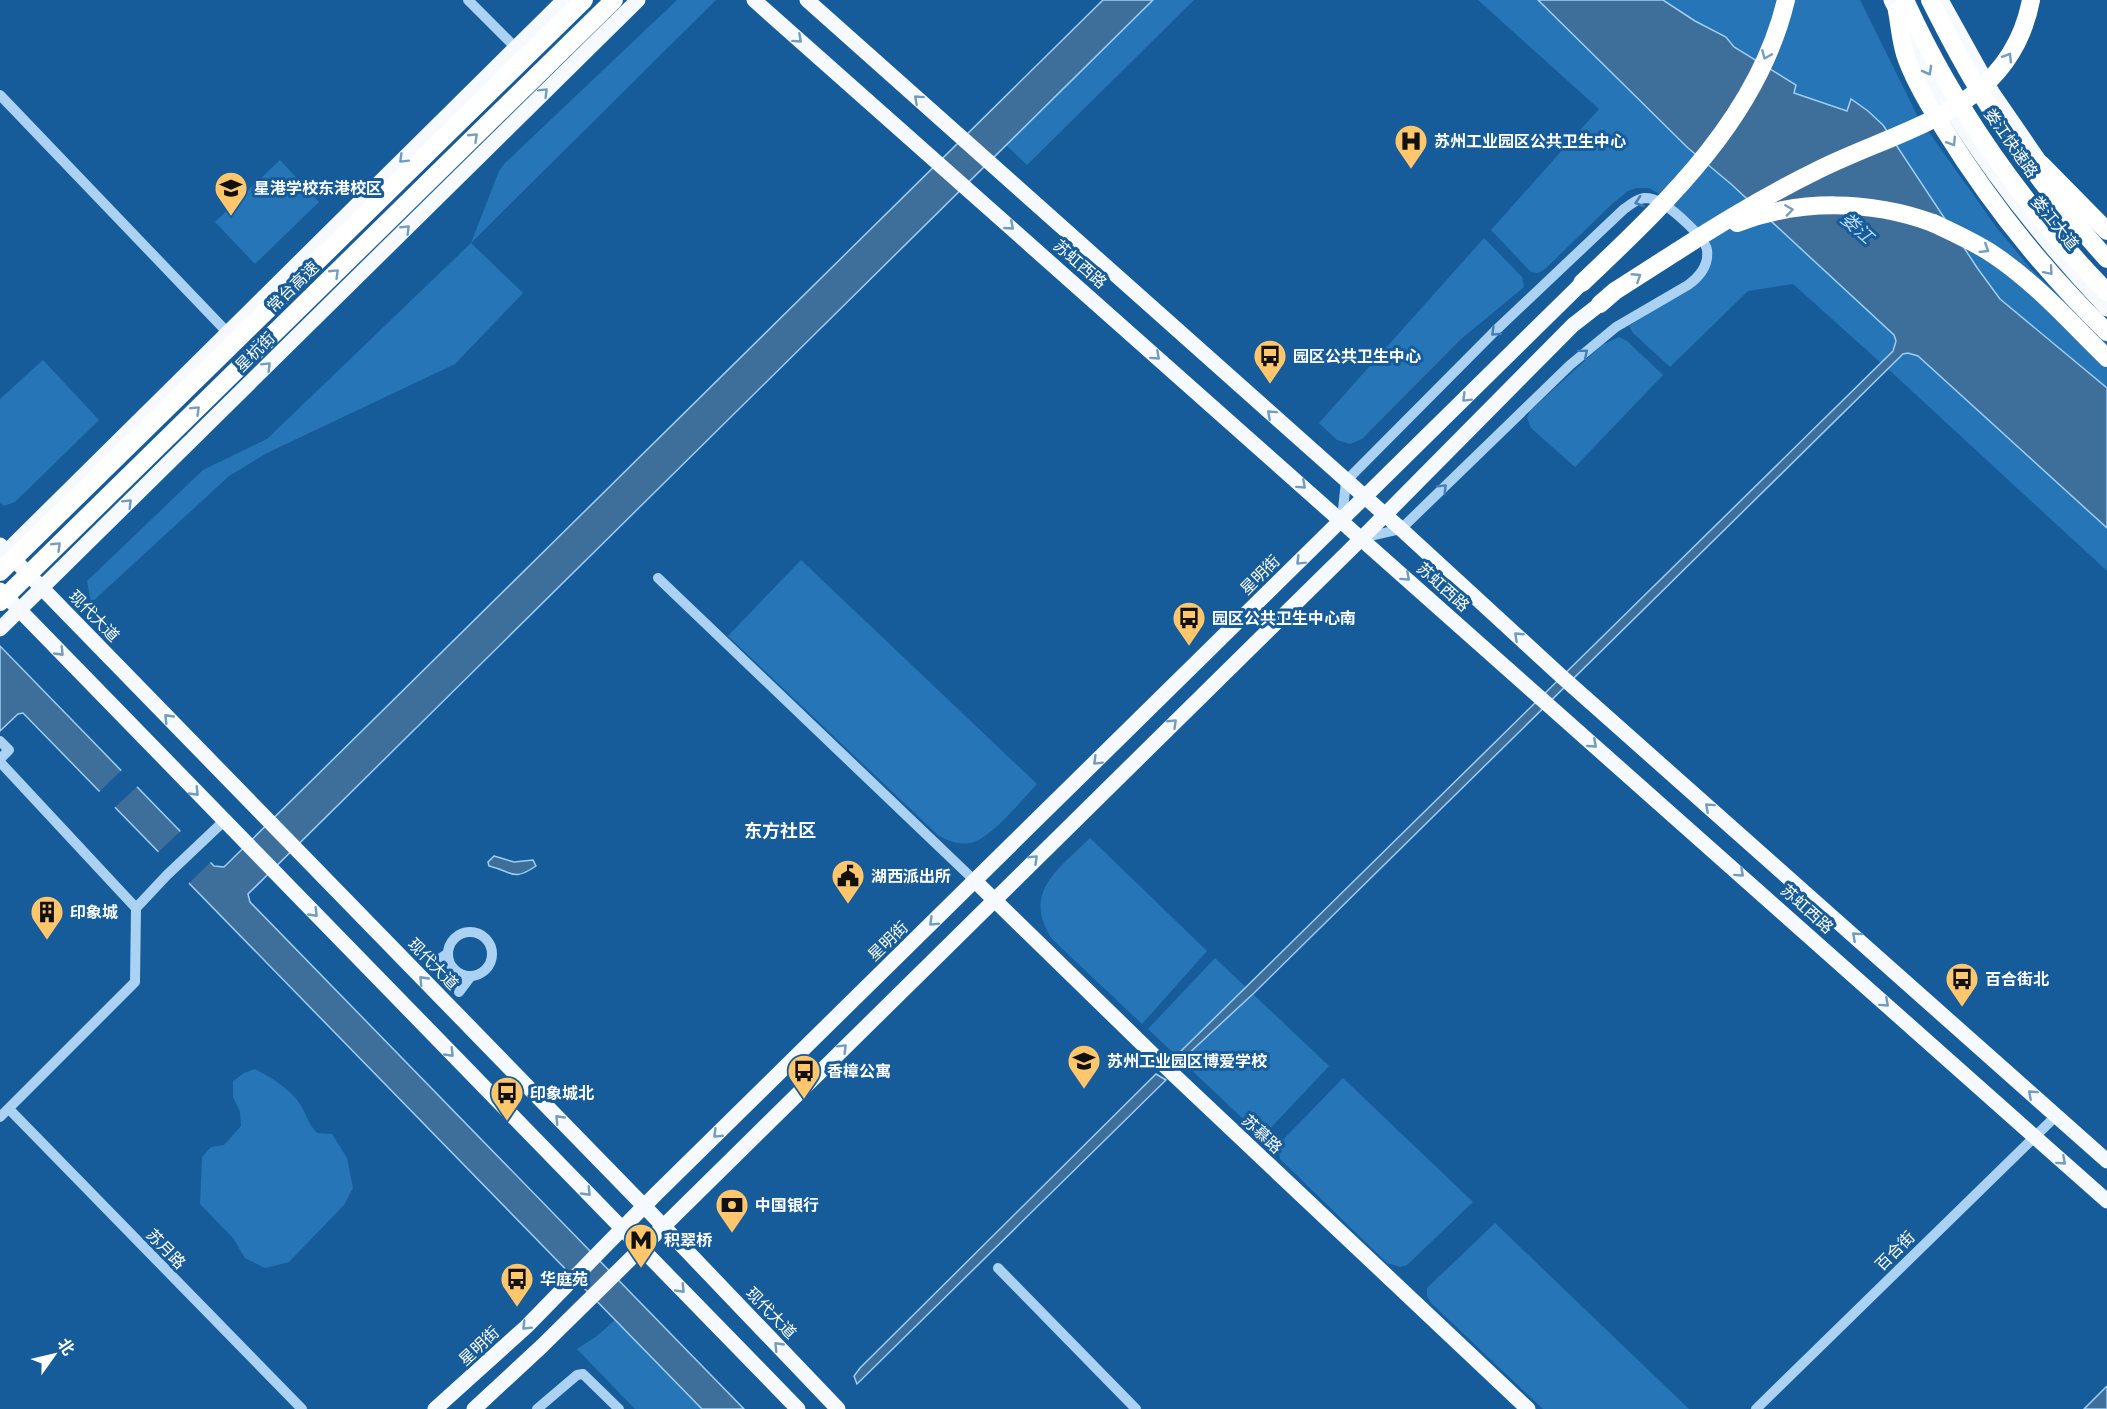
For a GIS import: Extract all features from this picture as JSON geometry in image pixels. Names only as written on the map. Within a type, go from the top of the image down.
[{"type":"highway","name":"常台高速","points":[[0,572],[584,0]]},
{"type":"highway","name":"常台高速","points":[[0,602],[614,0]]},
{"type":"highway","points":[[1582,283],[1674,192],[1696,168],[1729,124],[1763,62],[1777,30],[1786,0]]},
{"type":"highway","name":"娄江快速路","points":[[1930,0],[1969,74],[2000,124],[2040,179],[2107,259]]},
{"type":"highway","points":[[1600,304],[1615,291],[1724,221],[1792,183],[1854,153],[1920,126],[1967,100],[1990,81],[2007,59],[2023,30],[2031,0]]},
{"type":"highway","points":[[1898,4],[1907,60],[1931,107],[1957,150],[2024,243],[2056,280],[2107,332]]},
{"type":"highway","name":"娄江快速路","points":[[1898,4],[1994,154],[2047,225],[2107,292]]},
{"type":"highway","points":[[2041,164],[2107,231]]},
{"type":"highway","points":[[1676,252],[1725,227],[1749,218],[1785,210],[1835,205],[1903,213],[1933,223],[1996,256],[2033,287],[2107,358]]},
{"type":"main road","name":"星杭街","points":[[2,552],[228,333],[564,0]]},
{"type":"main road","name":"星杭街","points":[[0,628],[638,0]]},
{"type":"main road","name":"苏虹西路","points":[[754,0],[1342,519],[1544,702],[1712,848],[2107,1201]]},
{"type":"main road","name":"苏虹西路","points":[[807,0],[1401,529],[1565,680],[2107,1161]]},
{"type":"main road","name":"娄江大道","points":[[1941,0],[1992,92],[2041,164],[2107,243]]},
{"type":"main road","name":"娄江大道","points":[[1898,4],[1939,90],[1971,142],[2037,231],[2107,309]]},
{"type":"main road","name":"星明街","points":[[435,1409],[500,1351],[644,1206],[1582,283]]},
{"type":"main road","points":[[474,1409],[586,1302],[1362,538],[1573,325],[1600,304]]},
{"type":"main road","name":"现代大道","points":[[2,552],[41,588],[644,1206],[838,1409]]},
{"type":"main road","points":[[0,590],[798,1409]]},
{"type":"main road","name":"苏慕路","points":[[975,881],[1169,1070],[1528,1409]]},
{"type":"street","points":[[468,0],[516,48]]},
{"type":"street","points":[[0,95],[228,333]]},
{"type":"street","points":[[1342,519],[1346,481],[1495,331],[1630,205],[1644,198],[1661,202],[1695,232],[1707,250],[1705,264],[1697,277],[1683,288],[1618,326],[1570,365],[1401,529],[1362,538]]},
{"type":"street","points":[[658,578],[975,881]]},
{"type":"street","points":[[2,743],[9,750],[0,761],[136,908]]},
{"type":"street","points":[[0,1118],[135,982],[136,908],[224,821]]},
{"type":"street","points":[[432,964],[447,954],[452,940],[464,932],[479,933],[485,938],[490,944],[492,958],[484,971],[471,976],[464,975],[452,967],[447,954]]},
{"type":"street","points":[[459,992],[471,976]]},
{"type":"street","name":"苏月路","points":[[9,1109],[302,1409]]},
{"type":"street","name":"百合街","points":[[1756,1409],[2055,1116]]},
{"type":"street","points":[[998,1268],[1136,1409]]},
{"type":"street","points":[[537,1409],[577,1375],[583,1374],[619,1409]]},
{"type":"shaded area","points":[[677,0],[716,0],[471,243],[499,171],[505,163]]},
{"type":"shaded area","points":[[1153,0],[1194,0],[1027,165],[1006,145]]},
{"type":"shaded area","points":[[1478,0],[1538,0],[1688,148],[1731,184],[1894,335],[1894,347],[1887,357],[1881,363],[1793,284],[1748,291],[1670,367],[1633,333],[1629,326],[1694,284],[1712,253],[1709,240],[1663,196],[1649,188],[1636,188],[1628,191],[1545,269],[1538,273],[1531,272],[1491,230],[1599,109]]},
{"type":"shaded area","points":[[1663,0],[1860,0],[1918,117],[1997,228],[2031,269],[2107,341],[2107,388],[2000,299],[1883,126],[1868,111],[1850,100],[1848,111],[1794,93],[1733,47],[1726,37],[1695,21]]},
{"type":"shaded area","points":[[280,160],[319,202],[255,264],[215,222]]},
{"type":"shaded area","points":[[1484,238],[1522,277],[1524,287],[1460,340],[1362,439],[1350,444],[1337,440],[1319,423]]},
{"type":"shaded area","points":[[471,243],[523,293],[455,364],[267,453],[229,476],[91,603],[87,581],[203,470],[267,439]]},
{"type":"shaded area","points":[[1619,337],[1627,341],[1663,375],[1575,467],[1531,428],[1527,418],[1530,411],[1602,345]]},
{"type":"shaded area","points":[[1908,353],[1918,356],[2107,528],[2107,571],[1887,368],[1897,358]]},
{"type":"shaded area","points":[[43,360],[99,420],[15,502],[4,506],[0,503],[0,399]]},
{"type":"shaded area","points":[[801,560],[1037,784],[1005,818],[977,841],[954,842],[939,836],[728,636]]},
{"type":"shaded area","points":[[1090,838],[1207,951],[1142,1024],[1052,939],[1043,922],[1040,908],[1042,895],[1048,882],[1056,871]]},
{"type":"shaded area","points":[[1215,958],[1329,1066],[1267,1132],[1257,1132],[1148,1029]]},
{"type":"shaded area","points":[[255,1069],[291,1093],[317,1133],[332,1134],[347,1158],[353,1188],[344,1205],[289,1262],[265,1268],[245,1258],[233,1238],[200,1204],[202,1157],[211,1147],[224,1145],[241,1126],[240,1112],[233,1097],[233,1081]]},
{"type":"shaded area","points":[[1343,1078],[1473,1202],[1407,1265],[1400,1267],[1387,1263],[1280,1159],[1278,1145]]},
{"type":"shaded area","points":[[1495,1223],[1689,1409],[1543,1409],[1431,1303],[1427,1296],[1427,1288]]},
{"type":"shaded area","points":[[615,1320],[702,1409],[635,1409],[577,1349]]},
{"type":"water","points":[[1103,0],[1153,0],[248,894],[250,902],[744,1409],[702,1409],[23,713],[18,714],[0,731],[0,646],[214,866],[224,867]]},
{"type":"water","name":"娄江","points":[[1538,0],[1663,0],[1695,21],[1726,37],[1734,47],[1796,85],[1794,93],[1847,111],[1851,99],[1868,111],[1883,125],[2000,299],[2107,388],[2107,528],[1918,356],[1903,354],[1254,993],[1186,1056],[1181,1051],[1893,351],[1896,341],[1894,335],[1731,184],[1688,148]]},
{"type":"water","points":[[494,856],[514,862],[533,860],[536,866],[517,875],[489,866],[488,862]]},
{"type":"water","points":[[1156,1074],[1166,1080],[857,1384],[854,1376],[860,1368]]},
{"type":"water","points":[[2107,1386],[2107,1409],[2084,1409]]},
{"type":"pier","points":[[123,769],[139,785],[113,809],[98,793]]},
{"type":"pier","points":[[183,829],[213,860],[187,885],[156,854]]},
{"type":"place","name":"苏州工业园区公共卫生中心","points":[[1411,170]]},
{"type":"place","name":"星港学校东港校区","points":[[231,217]]},
{"type":"place","name":"园区公共卫生中心","points":[[1270,385]]},
{"type":"place","name":"园区公共卫生中心南","points":[[1189,647]]},
{"type":"place","name":"湖西派出所","points":[[848,905]]},
{"type":"place","name":"印象城","points":[[47,941]]},
{"type":"place","name":"百合街北","points":[[1962,1008]]},
{"type":"place","name":"苏州工业园区博爱学校","points":[[1084,1090]]},
{"type":"place","name":"香樟公寓","points":[[804,1100]]},
{"type":"place","name":"印象城北","points":[[507,1122]]},
{"type":"place","name":"中国银行","points":[[732,1234]]},
{"type":"place","name":"积翠桥","points":[[641,1269]]},
{"type":"place","name":"华庭苑","points":[[517,1308]]},
{"type":"district","name":"东方社区","points":[[780,831]]}]
